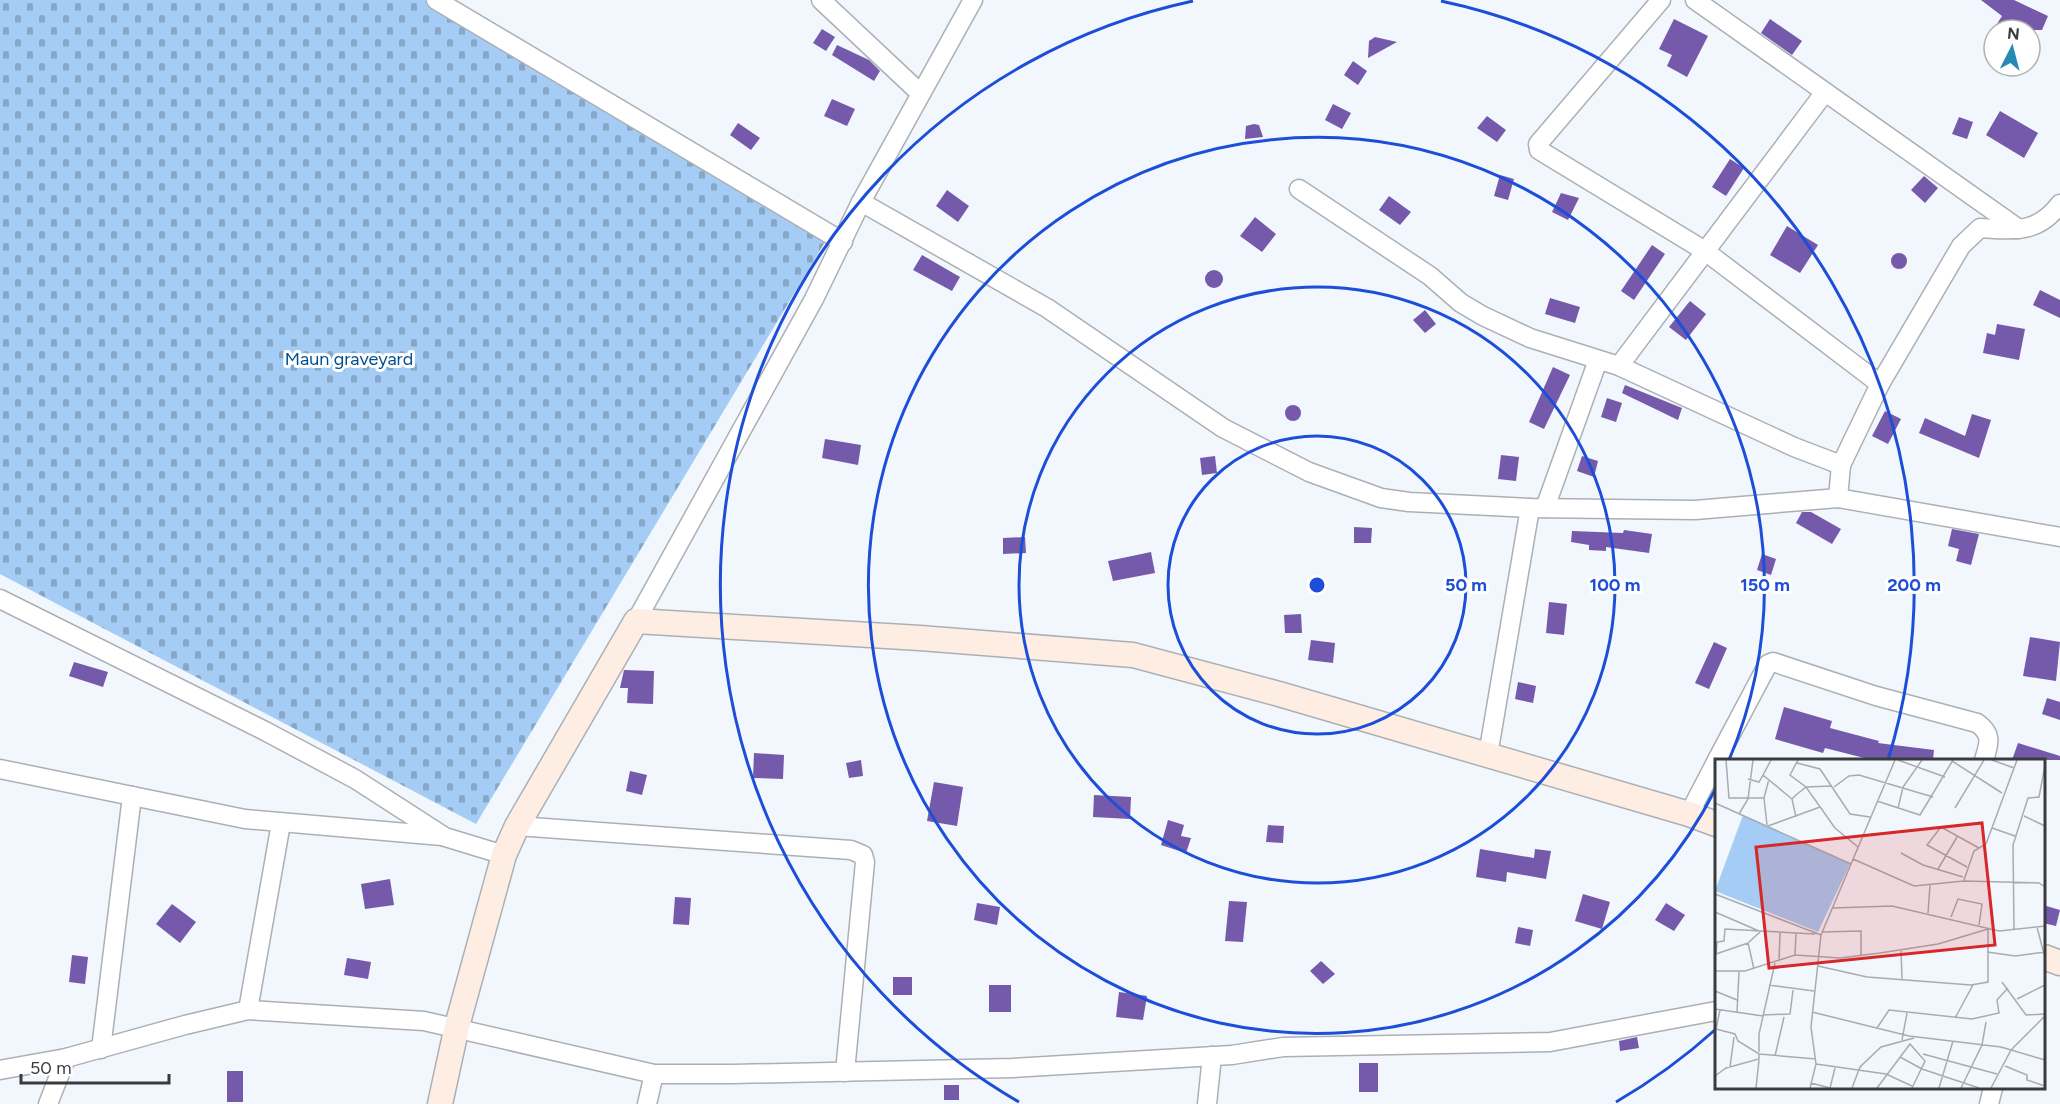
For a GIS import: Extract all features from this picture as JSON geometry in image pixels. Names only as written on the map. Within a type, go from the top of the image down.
[{"type":"street","points":[[436,0],[843,242]]},
{"type":"street","points":[[821,0],[920,93]]},
{"type":"street","points":[[440,1104],[457,1026],[504,855],[517,826],[636,621],[814,299],[861,202],[973,0]]},
{"type":"street","points":[[1661,0],[1537,147],[1543,153],[1705,251],[1880,384]]},
{"type":"street","points":[[1695,0],[2019,229]]},
{"type":"street","points":[[1618,366],[1825,92]]},
{"type":"street","points":[[1299,189],[1430,276],[1461,303],[1483,316],[1530,338],[1618,366],[1794,447],[1840,465]]},
{"type":"street","points":[[861,202],[1047,308],[1223,428],[1309,472],[1381,498],[1409,502],[1537,508],[1695,510],[1838,498],[2060,537]]},
{"type":"street","points":[[1838,498],[1840,465],[1880,384],[1971,235],[1980,228],[2019,229],[2049,219],[2060,204]]},
{"type":"street","points":[[1488,755],[1537,508],[1598,360]]},
{"type":"street","points":[[0,599],[265,731],[355,779],[445,837]]},
{"type":"street","points":[[636,621],[920,638],[1132,655],[1488,755],[1689,814],[1715,825]]},
{"type":"street","points":[[1718,759],[1768,664],[1773,662],[1876,696],[1977,723],[1985,729],[1990,740],[1984,759]]},
{"type":"street","points":[[1689,814],[1715,765]]},
{"type":"street","points":[[0,769],[244,819],[445,837],[504,855]]},
{"type":"street","points":[[101,1049],[132,796]]},
{"type":"street","points":[[248,1010],[281,823]]},
{"type":"street","points":[[517,826],[851,850],[863,855],[865,862],[845,1072]]},
{"type":"street","points":[[2045,958],[2060,963]]},
{"type":"street","points":[[0,1070],[66,1058],[248,1010],[383,1017],[457,1026],[654,1074],[1013,1068],[1212,1056],[1283,1047],[1550,1042],[1715,1011]]},
{"type":"street","points":[[1207,1104],[1212,1056]]},
{"type":"street","points":[[48,1104],[66,1058]]},
{"type":"street","points":[[647,1104],[654,1074]]},
{"type":"street","points":[[1989,1104],[1993,1089]]},
{"type":"green space","name":"Maun graveyard","points":[[0,0],[425,0],[828,237],[476,824],[0,574]]},
{"type":"building","points":[[1981,0],[2014,0],[2048,16],[2042,30],[2042,18],[2001,18],[2002,16]]},
{"type":"building","points":[[1674,19],[1708,36],[1687,77],[1667,66],[1672,55],[1659,49]]},
{"type":"building","points":[[1770,19],[1802,41],[1792,55],[1761,33]]},
{"type":"building","points":[[822,29],[835,37],[826,51],[813,43]]},
{"type":"building","points":[[1375,37],[1397,42],[1368,58],[1369,41]]},
{"type":"building","points":[[837,45],[869,60],[880,71],[874,81],[832,55]]},
{"type":"building","points":[[1353,61],[1367,71],[1358,85],[1344,75]]},
{"type":"building","points":[[832,99],[855,109],[847,126],[824,116]]},
{"type":"building","points":[[1333,104],[1351,113],[1342,129],[1325,120]]},
{"type":"building","points":[[2000,111],[2038,133],[2024,158],[1986,135]]},
{"type":"building","points":[[1487,116],[1506,130],[1497,142],[1477,128]]},
{"type":"building","points":[[1959,117],[1973,122],[1967,139],[1952,134]]},
{"type":"building","points":[[738,123],[760,138],[751,150],[730,135]]},
{"type":"building","points":[[1259,125],[1263,137],[1245,139],[1246,126]]},
{"type":"building","points":[[1730,159],[1744,168],[1726,196],[1712,187]]},
{"type":"building","points":[[1500,175],[1514,179],[1508,200],[1494,196]]},
{"type":"building","points":[[1924,176],[1938,188],[1925,203],[1911,190]]},
{"type":"building","points":[[947,190],[969,206],[958,222],[936,206]]},
{"type":"building","points":[[1561,193],[1579,198],[1568,220],[1552,212]]},
{"type":"building","points":[[1389,196],[1411,212],[1400,225],[1379,210]]},
{"type":"building","points":[[1255,217],[1276,234],[1262,252],[1240,236]]},
{"type":"building","points":[[1787,226],[1818,245],[1800,273],[1770,255]]},
{"type":"building","points":[[1652,245],[1665,254],[1634,300],[1621,291]]},
{"type":"building","points":[[1896,253],[1902,253],[1907,261],[1905,267],[1896,269],[1891,264],[1891,258]]},
{"type":"building","points":[[922,255],[960,277],[952,291],[913,270]]},
{"type":"building","points":[[1214,270],[1220,273],[1223,279],[1220,285],[1214,288],[1208,285],[1205,279],[1208,273]]},
{"type":"building","points":[[2040,290],[2060,300],[2060,318],[2033,305]]},
{"type":"building","points":[[1550,298],[1580,307],[1575,323],[1545,314]]},
{"type":"building","points":[[1690,301],[1706,314],[1686,340],[1669,327]]},
{"type":"building","points":[[1425,310],[1436,324],[1425,333],[1413,320]]},
{"type":"building","points":[[1997,324],[2025,329],[2019,360],[1983,353],[1987,333],[1995,335]]},
{"type":"building","points":[[1553,367],[1570,375],[1544,429],[1529,422]]},
{"type":"building","points":[[1625,385],[1682,408],[1678,420],[1622,393]]},
{"type":"building","points":[[1607,398],[1622,403],[1616,422],[1601,417]]},
{"type":"building","points":[[1293,405],[1299,407],[1301,413],[1299,419],[1293,421],[1287,419],[1285,413],[1287,407]]},
{"type":"building","points":[[1885,411],[1901,419],[1888,444],[1872,436]]},
{"type":"building","points":[[1972,414],[1991,420],[1979,458],[1919,433],[1925,418],[1965,436]]},
{"type":"building","points":[[825,439],[861,445],[858,465],[822,458]]},
{"type":"building","points":[[1501,455],[1519,457],[1516,481],[1498,479]]},
{"type":"building","points":[[1215,456],[1217,473],[1202,475],[1200,458]]},
{"type":"building","points":[[1582,456],[1598,461],[1594,477],[1577,471]]},
{"type":"building","points":[[1802,512],[1811,512],[1841,529],[1832,544],[1796,523]]},
{"type":"building","points":[[1354,527],[1372,528],[1371,543],[1354,543]]},
{"type":"building","points":[[1952,529],[1979,534],[1971,565],[1956,561],[1959,549],[1948,546]]},
{"type":"building","points":[[1624,530],[1652,534],[1649,553],[1606,547],[1606,551],[1589,550],[1589,545],[1571,542],[1572,531],[1623,533]]},
{"type":"building","points":[[1025,537],[1026,553],[1003,554],[1003,538]]},
{"type":"building","points":[[1151,552],[1155,573],[1113,581],[1108,561]]},
{"type":"building","points":[[1762,554],[1776,559],[1771,575],[1757,570]]},
{"type":"building","points":[[1549,602],[1567,604],[1564,635],[1546,633]]},
{"type":"building","points":[[1301,614],[1302,633],[1285,633],[1284,615]]},
{"type":"building","points":[[2030,637],[2060,642],[2056,681],[2023,676]]},
{"type":"building","points":[[1311,640],[1335,643],[1333,663],[1308,660]]},
{"type":"building","points":[[1714,642],[1727,648],[1709,689],[1695,683]]},
{"type":"building","points":[[74,662],[108,672],[103,687],[69,676]]},
{"type":"building","points":[[624,670],[654,671],[653,704],[627,703],[628,688],[620,688]]},
{"type":"building","points":[[1518,682],[1536,686],[1533,703],[1515,699]]},
{"type":"building","points":[[2047,698],[2060,702],[2060,720],[2042,714]]},
{"type":"building","points":[[1784,707],[1832,721],[1830,728],[1879,741],[1878,743],[1934,750],[1933,759],[1868,759],[1825,748],[1823,753],[1775,739]]},
{"type":"building","points":[[2018,743],[2060,756],[2060,760],[2012,759]]},
{"type":"building","points":[[754,753],[784,755],[783,779],[753,778]]},
{"type":"building","points":[[861,760],[863,776],[849,778],[846,763]]},
{"type":"building","points":[[630,771],[647,775],[642,795],[626,791]]},
{"type":"building","points":[[934,782],[963,787],[957,826],[927,821]]},
{"type":"building","points":[[1094,795],[1131,797],[1130,819],[1093,817]]},
{"type":"building","points":[[1168,820],[1184,825],[1181,836],[1191,838],[1186,853],[1161,845]]},
{"type":"building","points":[[1268,825],[1284,826],[1283,843],[1266,842]]},
{"type":"building","points":[[1480,849],[1534,858],[1535,849],[1551,851],[1546,879],[1507,872],[1506,882],[1476,877]]},
{"type":"building","points":[[390,879],[394,905],[365,909],[361,884]]},
{"type":"building","points":[[1583,894],[1610,902],[1602,929],[1575,921]]},
{"type":"building","points":[[675,897],[691,898],[689,925],[673,924]]},
{"type":"building","points":[[1229,901],[1247,902],[1243,942],[1225,941]]},
{"type":"building","points":[[977,903],[1000,907],[997,925],[974,920]]},
{"type":"building","points":[[1666,903],[1685,915],[1674,931],[1655,920]]},
{"type":"building","points":[[172,904],[196,922],[180,943],[156,924]]},
{"type":"building","points":[[2045,906],[2060,910],[2056,926],[2045,923]]},
{"type":"building","points":[[1518,927],[1533,930],[1530,946],[1515,943]]},
{"type":"building","points":[[72,955],[88,957],[85,984],[69,982]]},
{"type":"building","points":[[347,958],[371,962],[368,979],[344,975]]},
{"type":"building","points":[[1321,961],[1335,974],[1323,984],[1310,971]]},
{"type":"building","points":[[893,977],[912,977],[912,995],[893,995]]},
{"type":"building","points":[[989,985],[1011,985],[1011,1012],[989,1012]]},
{"type":"building","points":[[1119,992],[1147,996],[1143,1020],[1116,1017]]},
{"type":"building","points":[[1637,1037],[1639,1048],[1620,1051],[1619,1041]]},
{"type":"building","points":[[1359,1063],[1378,1063],[1378,1092],[1359,1092]]},
{"type":"building","points":[[227,1071],[243,1071],[243,1102],[227,1102]]},
{"type":"building","points":[[944,1085],[959,1085],[959,1100],[944,1100]]}]
